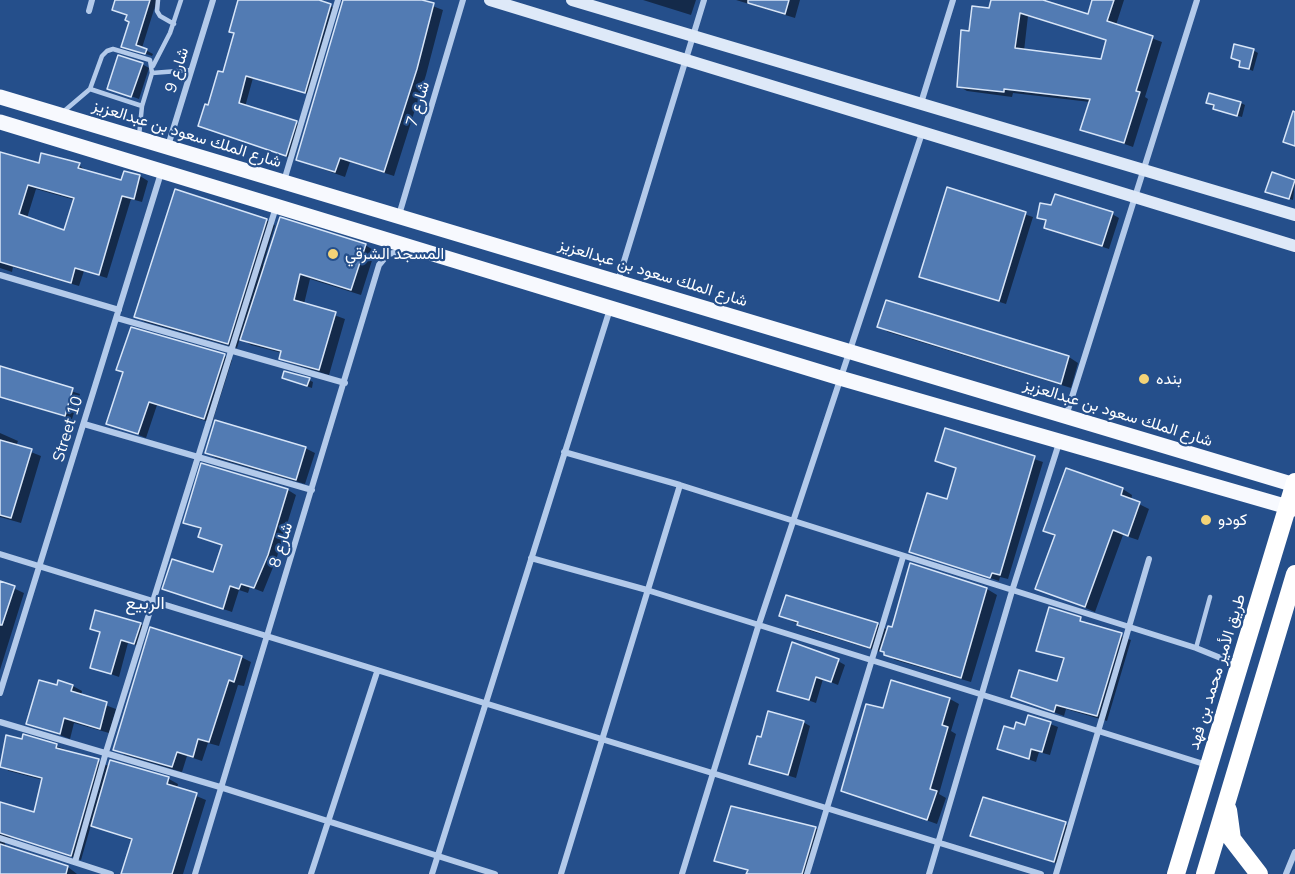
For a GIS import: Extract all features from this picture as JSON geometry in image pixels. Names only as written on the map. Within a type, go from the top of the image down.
[{"type":"highway","name":"طريق الأمير محمد بن فهد","points":[[1176,874],[1208,766],[1291,508],[1295,484]]},
{"type":"highway","points":[[1205,874],[1295,574]]},
{"type":"highway","points":[[1228,803],[1228,824],[1232,839],[1259,874]]},
{"type":"main road","name":"شارع الملك سعود بن عبدالعزيز","points":[[0,97],[1295,484]]},
{"type":"main road","points":[[0,122],[161,173],[840,378],[1291,508]]},
{"type":"street","points":[[89,11],[92,0]]},
{"type":"street","name":"شارع 9","points":[[167,148],[213,0]]},
{"type":"street","points":[[284,182],[338,0]]},
{"type":"street","name":"شارع 7","points":[[398,216],[463,0]]},
{"type":"street","points":[[490,0],[1295,246]]},
{"type":"street","points":[[618,281],[704,0]]},
{"type":"street","points":[[921,104],[952,0]]},
{"type":"street","points":[[1066,416],[1197,0]]},
{"type":"street","points":[[578,1],[1295,215]]},
{"type":"street","points":[[682,874],[758,627],[922,132]]},
{"type":"street","name":"Street 10","points":[[0,693],[161,173]]},
{"type":"street","points":[[75,862],[106,752],[276,207]]},
{"type":"street","name":"شارع 8","points":[[195,874],[379,265],[388,254],[417,249]]},
{"type":"street","points":[[0,275],[119,310]]},
{"type":"street","points":[[432,874],[610,309]]},
{"type":"street","points":[[117,318],[345,383]]},
{"type":"street","points":[[84,424],[312,489]]},
{"type":"street","points":[[929,874],[1012,591],[1060,440]]},
{"type":"street","points":[[564,452],[680,485],[1196,648],[1240,665]]},
{"type":"street","points":[[561,874],[680,485]]},
{"type":"street","points":[[0,554],[938,845],[1041,874]]},
{"type":"street","points":[[807,874],[903,557]]},
{"type":"street","points":[[531,558],[647,590],[758,627],[1208,766]]},
{"type":"street","points":[[1056,874],[1149,560]]},
{"type":"street","points":[[311,874],[377,672]]},
{"type":"street","points":[[0,722],[220,787],[495,874]]},
{"type":"street","points":[[0,838],[111,874]]},
{"type":"street","points":[[1286,874],[1295,852]]},
{"type":"lane","points":[[158,0],[157,11],[160,16],[174,24]]},
{"type":"lane","points":[[138,139],[142,106],[153,66],[174,24],[181,0]]},
{"type":"lane","points":[[60,115],[90,89],[102,56],[107,51],[113,49],[150,60],[153,66]]},
{"type":"lane","points":[[152,73],[191,70]]},
{"type":"lane","points":[[90,89],[142,106]]},
{"type":"lane","points":[[1196,648],[1210,597]]},
{"type":"building","points":[[115,0],[150,0],[136,45],[147,49],[145,54],[121,47],[129,22],[125,20],[127,15],[112,10]]},
{"type":"building","points":[[238,0],[319,0],[331,4],[305,93],[246,76],[239,103],[297,121],[286,156],[198,126],[205,104],[208,105],[218,71],[223,72],[234,33],[229,32]]},
{"type":"building","points":[[343,0],[422,0],[434,3],[417,69],[384,172],[340,158],[335,172],[296,160]]},
{"type":"building","points":[[748,0],[789,0],[785,14],[748,3]]},
{"type":"building","points":[[991,0],[1043,0],[1088,14],[1092,0],[1114,0],[1107,21],[1153,36],[1136,91],[1140,92],[1124,143],[1080,130],[1090,99],[1004,89],[1004,92],[957,87],[961,30],[969,31],[972,6],[989,8]],"holes":[[[1020,13],[1106,40],[1101,59],[1015,48]]]},
{"type":"building","points":[[1234,44],[1254,49],[1249,69],[1239,67],[1240,61],[1231,58]]},
{"type":"building","points":[[118,55],[143,63],[131,97],[107,89]]},
{"type":"building","points":[[1209,93],[1241,102],[1237,116],[1213,109],[1214,105],[1206,103]]},
{"type":"building","points":[[1293,111],[1295,112],[1295,146],[1283,142]]},
{"type":"building","points":[[0,152],[39,163],[41,153],[80,163],[78,168],[121,180],[124,171],[140,175],[134,199],[122,196],[99,275],[75,268],[71,283],[0,262]],"holes":[[[28,185],[74,198],[64,230],[19,214]]]},
{"type":"building","points":[[1272,172],[1295,180],[1289,199],[1265,192]]},
{"type":"building","points":[[947,187],[1026,212],[999,301],[919,277]]},
{"type":"building","points":[[175,189],[267,219],[228,344],[134,317]]},
{"type":"building","points":[[1055,194],[1113,212],[1102,246],[1044,228],[1046,220],[1037,218],[1040,203],[1051,205]]},
{"type":"building","points":[[280,217],[366,244],[351,290],[300,274],[294,300],[336,312],[319,370],[279,359],[281,351],[240,340]]},
{"type":"building","points":[[886,300],[1069,356],[1061,384],[877,327]]},
{"type":"building","points":[[131,327],[225,354],[204,419],[149,402],[138,434],[106,424],[123,372],[116,370]]},
{"type":"building","points":[[0,366],[73,388],[65,416],[0,397]]},
{"type":"building","points":[[284,371],[310,378],[307,386],[282,378]]},
{"type":"building","points":[[215,420],[306,447],[296,480],[205,453]]},
{"type":"building","points":[[945,428],[1035,456],[1000,575],[992,573],[990,578],[909,552],[927,493],[947,499],[956,468],[935,461]]},
{"type":"building","points":[[0,440],[32,449],[11,518],[0,515]]},
{"type":"building","points":[[201,463],[288,489],[268,555],[254,588],[241,584],[239,589],[230,586],[223,609],[162,589],[172,559],[213,572],[222,545],[198,537],[201,528],[183,523]]},
{"type":"building","points":[[1066,468],[1123,488],[1121,495],[1140,502],[1128,536],[1113,530],[1085,607],[1035,589],[1055,535],[1043,531]]},
{"type":"building","points":[[910,563],[987,588],[961,678],[884,655],[884,652],[880,651],[888,626],[892,627]]},
{"type":"building","points":[[0,581],[15,586],[2,625],[0,625]]},
{"type":"building","points":[[786,595],[878,623],[870,648],[797,625],[798,622],[779,616]]},
{"type":"building","points":[[1049,607],[1081,617],[1080,621],[1122,633],[1097,716],[1056,705],[1054,712],[1011,697],[1019,670],[1057,681],[1064,658],[1036,651]]},
{"type":"building","points":[[95,610],[141,623],[134,644],[121,640],[111,674],[90,668],[100,632],[90,629]]},
{"type":"building","points":[[150,627],[242,656],[234,682],[229,680],[209,742],[198,739],[193,757],[177,752],[172,767],[113,750]]},
{"type":"building","points":[[792,642],[839,659],[831,682],[816,677],[809,700],[777,691]]},
{"type":"building","points":[[39,680],[57,685],[58,680],[73,685],[71,691],[107,702],[100,729],[64,718],[60,734],[26,724]]},
{"type":"building","points":[[891,680],[950,698],[942,725],[948,727],[930,789],[937,791],[927,820],[841,791],[866,704],[883,708]]},
{"type":"building","points":[[768,711],[804,721],[788,775],[749,764],[757,736],[761,737]]},
{"type":"building","points":[[1028,715],[1051,722],[1042,752],[1031,749],[1029,759],[997,749],[1004,726],[1014,729],[1016,722],[1025,725]]},
{"type":"building","points":[[23,734],[57,744],[56,748],[99,759],[71,856],[0,833],[0,802],[34,812],[42,778],[0,767],[6,735],[22,739]]},
{"type":"building","points":[[110,760],[169,777],[167,784],[197,793],[172,874],[121,874],[132,839],[91,826]]},
{"type":"building","points":[[983,797],[1066,822],[1054,862],[970,836]]},
{"type":"building","points":[[731,806],[816,827],[802,874],[746,874],[748,870],[714,861]]},
{"type":"building","points":[[0,844],[68,866],[66,874],[0,874]]},
{"type":"place","name":"المسجد الشرقي","points":[[333,254]]},
{"type":"place","name":"بنده","points":[[1144,379]]},
{"type":"place","name":"كودو","points":[[1206,520]]},
{"type":"district","name":"الربيع","points":[[145,604]]}]
